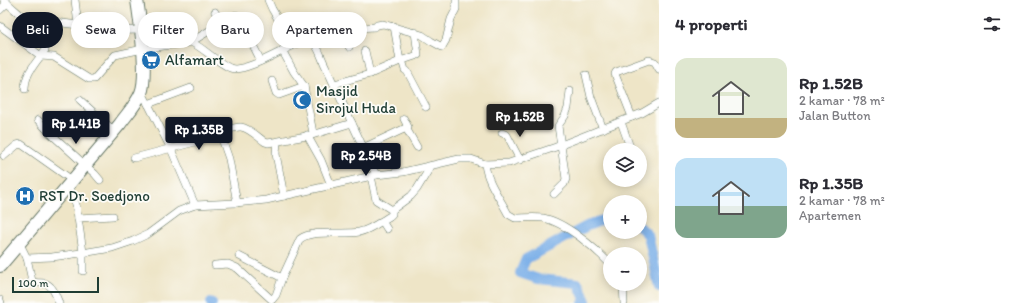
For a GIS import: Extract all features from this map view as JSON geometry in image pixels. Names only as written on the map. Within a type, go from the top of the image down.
[{"type":"highway","points":[[137,0],[139,12]]},
{"type":"highway","points":[[0,266],[114,131],[134,105],[142,92],[144,76],[143,49]]},
{"type":"street","points":[[75,0],[76,12]]},
{"type":"street","points":[[268,0],[274,12]]},
{"type":"street","points":[[367,28],[375,27],[381,24],[394,26],[415,32],[442,47],[446,40],[451,19],[456,9],[456,0]]},
{"type":"street","points":[[0,10],[5,2],[17,12]]},
{"type":"street","points":[[0,26],[41,56],[54,57],[89,79],[94,79],[115,55],[150,48]]},
{"type":"street","points":[[394,26],[400,61],[426,107]]},
{"type":"street","points":[[334,84],[370,74],[418,55],[415,32]]},
{"type":"street","points":[[198,47],[234,69],[245,68],[286,48]]},
{"type":"street","points":[[25,89],[27,76],[46,48]]},
{"type":"street","points":[[255,48],[262,61]]},
{"type":"street","points":[[316,48],[352,123],[374,175],[376,200],[392,210]]},
{"type":"street","points":[[282,50],[294,72],[304,86],[314,132],[310,135]]},
{"type":"street","points":[[365,51],[370,74]]},
{"type":"street","points":[[632,117],[615,74],[616,72],[649,60],[655,62],[659,69]]},
{"type":"street","points":[[586,75],[591,97],[603,129]]},
{"type":"street","points":[[272,81],[276,94],[279,95],[304,86]]},
{"type":"street","points":[[148,104],[191,88]]},
{"type":"street","points":[[554,194],[564,184],[566,179],[558,126],[565,116],[568,108],[570,91]]},
{"type":"street","points":[[142,92],[172,149],[195,205]]},
{"type":"street","points":[[80,100],[114,131]]},
{"type":"street","points":[[27,258],[52,257],[112,248],[134,242],[148,234],[179,211],[195,205],[266,200],[330,184],[374,175],[403,172],[464,158],[485,164],[510,163],[621,122],[642,113],[659,103]]},
{"type":"street","points":[[404,119],[408,127],[406,128],[417,148]]},
{"type":"street","points":[[38,120],[100,180]]},
{"type":"street","points":[[621,122],[628,143]]},
{"type":"street","points":[[134,158],[172,149],[198,137],[220,133],[240,127],[245,128],[265,142],[276,142],[310,135],[352,123]]},
{"type":"street","points":[[362,148],[406,128]]},
{"type":"street","points":[[220,133],[229,159],[238,203]]},
{"type":"street","points":[[502,133],[507,135],[520,160]]},
{"type":"street","points":[[310,135],[330,184]]},
{"type":"street","points":[[276,142],[276,154],[284,196]]},
{"type":"street","points":[[4,156],[17,145],[24,145],[70,183],[76,204],[83,252],[83,271]]},
{"type":"street","points":[[485,164],[490,182],[508,214],[515,218],[543,218],[565,227],[579,238],[587,242],[603,257]]},
{"type":"street","points":[[215,265],[228,264],[237,268],[272,300],[276,295],[300,239],[304,236],[362,232],[382,221],[392,214],[392,210],[414,193],[432,166]]},
{"type":"street","points":[[78,218],[113,216]]},
{"type":"street","points":[[382,221],[387,229]]},
{"type":"street","points":[[144,227],[148,234]]},
{"type":"street","points":[[19,242],[27,258],[32,281],[34,283],[49,285],[59,303]]},
{"type":"street","points":[[239,256],[282,278]]},
{"type":"street","points":[[623,291],[624,303]]},
{"type":"waterway","points":[[583,303],[586,301],[578,283],[538,279],[520,273],[526,259],[587,226],[603,220]]},
{"type":"waterway","points":[[647,234],[659,287]]},
{"type":"place","name":"Alfamart","points":[[151,60]]},
{"type":"place","name":"Masjid Sirojul Huda","points":[[302,100]]},
{"type":"place","name":"RST Dr. Soedjono","points":[[25,196]]}]
